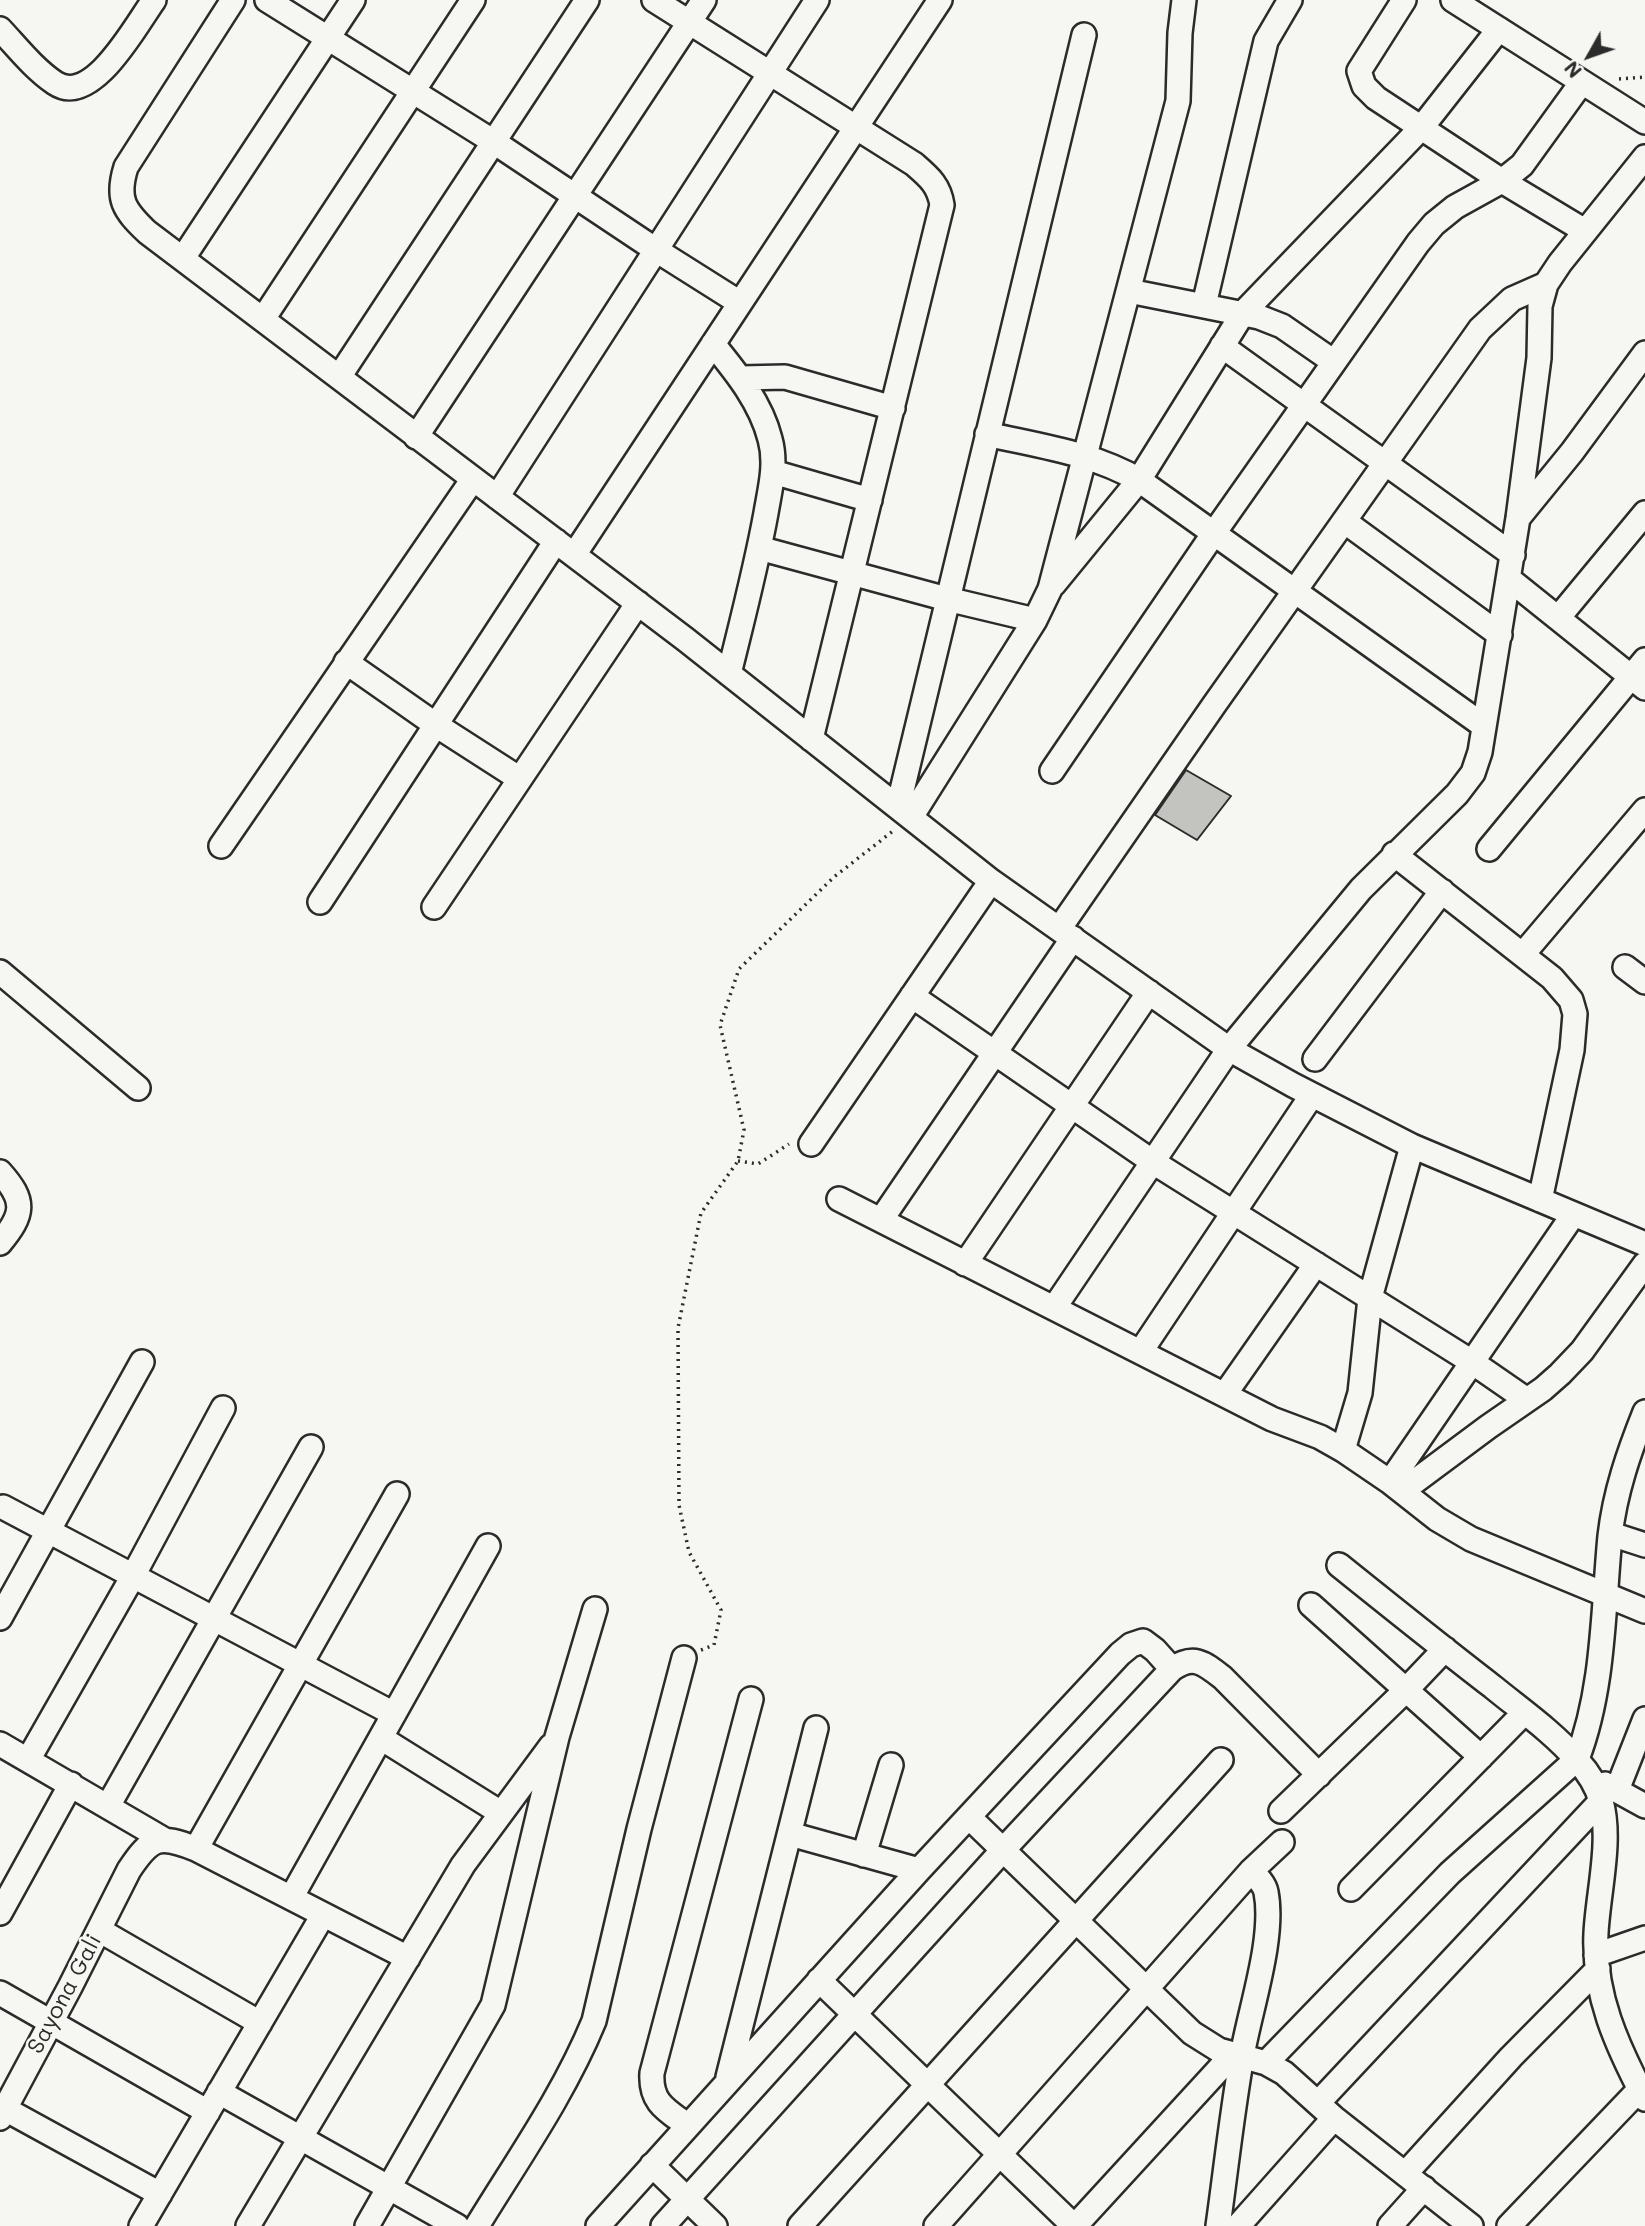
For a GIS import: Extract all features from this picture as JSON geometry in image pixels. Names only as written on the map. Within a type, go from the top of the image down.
[{"type":"street","points":[[0,29],[46,76],[57,85],[71,89],[87,84],[99,74],[116,55],[154,0]]},
{"type":"street","points":[[233,0],[126,167],[121,185],[124,204],[130,216],[416,437],[638,603],[991,881],[1229,1049],[1412,1146],[1645,1244]]},
{"type":"street","points":[[267,0],[494,142],[740,303]]},
{"type":"street","points":[[183,258],[353,0]]},
{"type":"street","points":[[262,319],[473,0]]},
{"type":"street","points":[[338,377],[587,0]]},
{"type":"street","points":[[654,0],[914,164],[933,180],[940,191],[942,205],[811,740]]},
{"type":"street","points":[[416,437],[704,0]]},
{"type":"street","points":[[497,497],[817,0]]},
{"type":"street","points":[[320,902],[436,725],[713,344],[940,0]]},
{"type":"street","points":[[904,812],[1035,620],[1050,589],[1178,101],[1184,0]]},
{"type":"street","points":[[1204,305],[1266,41],[1290,0]]},
{"type":"street","points":[[1404,0],[1359,71],[1364,86],[1502,181],[1585,231]]},
{"type":"street","points":[[1453,0],[1645,122]]},
{"type":"street","points":[[1050,589],[1139,480],[1242,313],[1422,127],[1499,29]]},
{"type":"street","points":[[904,812],[947,599],[1084,35]]},
{"type":"street","points":[[1052,771],[1214,533],[1418,243],[1434,224],[1455,207],[1502,181],[1522,165],[1582,82]]},
{"type":"street","points":[[1054,1308],[1229,1049],[1361,889],[1457,794],[1472,773],[1480,752],[1513,555],[1539,358],[1540,306],[1546,284],[1645,157]]},
{"type":"street","points":[[881,1220],[995,1052],[1066,934],[1295,591],[1480,329],[1512,299],[1546,284]]},
{"type":"street","points":[[1129,291],[1259,317],[1282,326],[1334,362]]},
{"type":"street","points":[[713,344],[741,378],[762,419],[771,440],[773,472],[760,548],[729,674]]},
{"type":"street","points":[[1222,346],[1513,555]]},
{"type":"street","points":[[1518,518],[1572,452],[1645,353]]},
{"type":"street","points":[[741,378],[786,377],[893,408]]},
{"type":"street","points":[[987,434],[1085,456],[1118,468],[1139,480],[1484,726]]},
{"type":"street","points":[[773,472],[870,500]]},
{"type":"street","points":[[221,846],[473,479]]},
{"type":"street","points":[[1558,618],[1645,513]]},
{"type":"street","points":[[1345,521],[1500,635]]},
{"type":"street","points":[[760,548],[1035,620]]},
{"type":"street","points":[[1489,849],[1640,675],[1558,618],[1509,579]]},
{"type":"street","points":[[434,906],[638,603]]},
{"type":"street","points":[[346,662],[520,779]]},
{"type":"street","points":[[1523,954],[1645,810]]},
{"type":"street","points":[[1394,854],[1523,954],[1552,978],[1571,1000],[1576,1014],[1572,1050],[1539,1200]]},
{"type":"street","points":[[811,1144],[991,881]]},
{"type":"street","points":[[1315,1059],[1442,891]]},
{"type":"street","points":[[1625,967],[1645,982]]},
{"type":"street","points":[[0,972],[138,1088]]},
{"type":"street","points":[[965,1264],[1149,992]]},
{"type":"street","points":[[912,996],[1153,1162],[1472,1362],[1527,1400]]},
{"type":"street","points":[[1141,1351],[1312,1095]]},
{"type":"street","points":[[1343,1450],[1360,1393],[1370,1298],[1412,1146]]},
{"type":"street","points":[[0,1172],[16,1192],[19,1201],[19,1213],[14,1226],[0,1243]]},
{"type":"street","points":[[839,1199],[1272,1419],[1320,1437],[1396,1487],[1437,1519],[1471,1539],[1645,1611]]},
{"type":"street","points":[[1396,1487],[1472,1362],[1573,1215]]},
{"type":"street","points":[[1224,1394],[1316,1264]]},
{"type":"street","points":[[1396,1487],[1544,1389],[1582,1351],[1645,1264]]},
{"type":"street","points":[[0,1618],[142,1362]]},
{"type":"street","points":[[28,1760],[223,1408]]},
{"type":"street","points":[[1266,2063],[1450,1873],[1577,1759],[1590,1715],[1611,1534],[1634,1473],[1645,1412]]},
{"type":"street","points":[[108,1806],[311,1447]]},
{"type":"street","points":[[196,1849],[397,1494]]},
{"type":"street","points":[[3,1507],[394,1714]]},
{"type":"street","points":[[1611,1534],[1645,1545]]},
{"type":"street","points":[[291,1898],[488,1546]]},
{"type":"street","points":[[1339,1565],[1524,1713],[1577,1759],[1609,1795],[1645,1806]]},
{"type":"street","points":[[1311,1605],[1481,1757]]},
{"type":"street","points":[[367,2226],[492,2005],[557,1737],[595,1609]]},
{"type":"street","points":[[598,2226],[919,1870],[1131,1645],[1143,1641],[1172,1669]]},
{"type":"street","points":[[1282,1811],[1445,1649]]},
{"type":"street","points":[[477,2226],[558,2094],[583,2049],[594,2021],[639,1829],[684,1658]]},
{"type":"street","points":[[663,2226],[1003,1850],[1172,1669],[1189,1660],[1196,1660],[1211,1668],[1319,1775]]},
{"type":"street","points":[[687,2125],[663,2108],[655,2097],[652,2073],[751,1699]]},
{"type":"street","points":[[1351,1889],[1524,1713]]},
{"type":"street","points":[[1238,2226],[1326,2110],[1609,1795],[1645,1718]]},
{"type":"street","points":[[728,2080],[816,1728]]},
{"type":"street","points":[[248,2226],[463,1865],[557,1737]]},
{"type":"street","points":[[381,1738],[502,1813]]},
{"type":"street","points":[[0,1744],[163,1839],[196,1849],[408,1958]]},
{"type":"street","points":[[800,2226],[1222,1760]]},
{"type":"street","points":[[864,1855],[891,1765]]},
{"type":"street","points":[[0,1913],[71,1784]]},
{"type":"street","points":[[1509,2226],[1642,2094],[1606,2016],[1597,1962],[1604,1830],[1609,1795]]},
{"type":"street","points":[[969,1817],[1192,2033],[1206,2043],[1266,2063],[1284,2073],[1471,2226]]},
{"type":"street","points":[[790,1834],[919,1870]]},
{"type":"street","name":"Sayona Gali","points":[[3,2113],[129,1870],[148,1845],[163,1839]]},
{"type":"street","points":[[936,2226],[1251,1871],[1282,1842]]},
{"type":"street","points":[[1217,2226],[1237,2055],[1262,1964],[1267,1924],[1266,1889],[1251,1871]]},
{"type":"street","points":[[141,2226],[323,1914]]},
{"type":"street","points":[[99,1930],[260,2023]]},
{"type":"street","points":[[1405,2174],[1597,1962],[1645,1938]]},
{"type":"street","points":[[819,1980],[1074,2226],[1237,2055]]},
{"type":"street","points":[[0,1993],[214,2102],[301,2137],[457,2226]]},
{"type":"street","points":[[3,2113],[160,2194]]},
{"type":"street","points":[[652,2165],[715,2226]]},
{"type":"street","points":[[1390,2226],[1424,2188]]},
{"type":"path","points":[[684,1658],[714,1645],[721,1610],[689,1552],[679,1505],[678,1328],[701,1213],[738,1161],[744,1130],[720,1025],[739,969],[904,812]]},
{"type":"path","points":[[738,1161],[758,1164],[787,1144],[811,1144]]},
{"type":"building","points":[[1186,770],[1231,796],[1197,840],[1155,815]]}]
